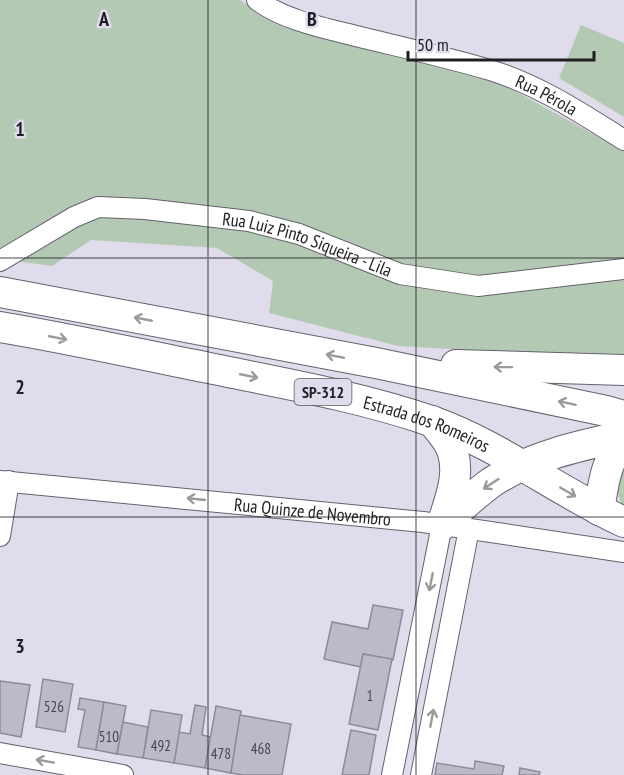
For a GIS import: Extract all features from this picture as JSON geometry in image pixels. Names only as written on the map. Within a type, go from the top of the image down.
[{"type":"main road","name":"SP-312","points":[[0,292],[376,363],[606,411],[624,417]]},
{"type":"main road","name":"Estrada dos Romeiros","points":[[0,327],[291,385],[432,421],[470,438],[612,516]]},
{"type":"main road","points":[[376,363],[624,370]]},
{"type":"main road","points":[[432,421],[445,436],[453,452],[456,467],[454,484],[456,527]]},
{"type":"main road","points":[[456,527],[472,497],[494,481],[522,466],[548,455],[580,446],[624,438]]},
{"type":"main road","points":[[612,516],[605,475],[615,450],[624,438]]},
{"type":"street","name":"Rua Pérola","points":[[257,0],[286,16],[330,30],[460,62],[521,82],[556,98],[624,140]]},
{"type":"street","name":"Rua Luiz Pinto Siqueira - Lila","points":[[0,261],[74,217],[98,207],[145,209],[249,221],[299,234],[400,274],[478,286],[624,269]]},
{"type":"street","name":"Rua Quinze de Novembro","points":[[5,481],[400,519],[624,552]]},
{"type":"street","points":[[0,536],[5,481]]},
{"type":"street","points":[[393,775],[456,527]]},
{"type":"street","points":[[420,775],[456,527]]},
{"type":"street","points":[[0,753],[123,775]]},
{"type":"green space","points":[[0,0],[240,0],[264,17],[480,72],[624,151],[624,359],[398,346],[269,313],[273,281],[217,248],[91,240],[52,266],[0,259]]},
{"type":"green space","points":[[581,25],[624,43],[624,117],[559,78]]},
{"type":"green space","points":[[624,457],[624,504],[621,503],[614,482]]},
{"type":"building","points":[[373,605],[403,610],[393,660],[363,654],[361,667],[324,659],[332,622],[368,629]]},
{"type":"building","points":[[363,654],[392,659],[378,730],[349,724]]},
{"type":"building","points":[[43,679],[73,684],[65,732],[36,727]]},
{"type":"building","points":[[0,681],[30,685],[21,737],[0,733]]},
{"type":"building","points":[[80,698],[104,702],[96,750],[78,747],[85,710],[78,709]]},
{"type":"building","points":[[104,702],[126,706],[117,754],[96,750]]},
{"type":"building","points":[[195,705],[206,707],[202,735],[211,737],[205,768],[174,763],[179,732],[190,734]]},
{"type":"building","points":[[216,706],[241,711],[231,773],[205,768]]},
{"type":"building","points":[[151,710],[182,715],[174,763],[143,758]]},
{"type":"building","points":[[240,715],[291,724],[282,775],[231,773]]},
{"type":"building","points":[[123,722],[148,727],[143,758],[117,754]]},
{"type":"building","points":[[351,730],[376,735],[369,775],[342,775]]},
{"type":"building","points":[[475,761],[504,766],[502,775],[435,775],[437,763],[474,769]]},
{"type":"building","points":[[520,768],[540,772],[539,775],[519,775]]}]
